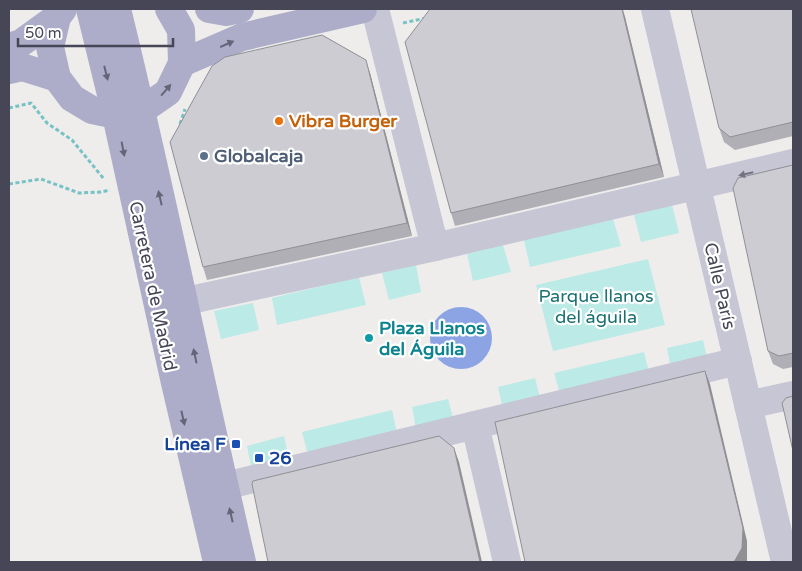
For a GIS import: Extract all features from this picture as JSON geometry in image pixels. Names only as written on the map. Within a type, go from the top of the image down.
[{"type":"main road","name":"Carretera de Madrid","points":[[90,9],[129,113],[212,430],[242,562]]},
{"type":"main road","name":"Carretera de Madrid","points":[[117,9],[129,113],[172,374],[217,562]]},
{"type":"main road","points":[[60,13],[50,48],[57,78],[72,98],[92,110],[129,113],[168,92],[182,64],[181,30],[169,9]]},
{"type":"main road","points":[[209,9],[226,12],[240,9]]},
{"type":"main road","points":[[9,47],[21,44],[60,13]]},
{"type":"main road","points":[[182,64],[242,37],[373,16]]},
{"type":"main road","points":[[9,70],[22,67],[57,78]]},
{"type":"street","name":"Calle París","points":[[655,9],[785,562]]},
{"type":"street","points":[[373,16],[435,247]]},
{"type":"street","points":[[195,299],[435,247],[793,163]]},
{"type":"street","points":[[237,483],[738,361]]},
{"type":"street","points":[[748,405],[793,395]]},
{"type":"street","points":[[475,425],[507,562]]},
{"type":"path","points":[[373,16],[435,16]]},
{"type":"path","points":[[179,128],[185,108],[189,102]]},
{"type":"path","points":[[9,108],[31,103],[47,123],[72,140],[112,189],[101,192],[78,193],[41,179],[9,184]]},
{"type":"green space","points":[[672,205],[679,233],[641,242],[634,215]]},
{"type":"green space","points":[[613,219],[621,246],[530,267],[524,240]]},
{"type":"green space","points":[[503,245],[511,272],[473,281],[467,254]]},
{"type":"green space","name":"Parque llanos del águila","points":[[648,259],[665,325],[553,351],[536,285]]},
{"type":"green space","points":[[416,265],[421,292],[389,300],[382,273]]},
{"type":"green space","points":[[359,277],[366,305],[277,325],[272,298]]},
{"type":"green space","points":[[253,303],[259,330],[221,339],[214,311]]},
{"type":"green space","points":[[703,340],[709,366],[672,375],[667,348]]},
{"type":"green space","points":[[644,352],[651,380],[562,400],[554,373]]},
{"type":"green space","points":[[535,378],[542,405],[504,414],[498,387]]},
{"type":"green space","points":[[448,399],[455,425],[417,434],[412,407]]},
{"type":"green space","points":[[392,410],[398,438],[309,459],[302,432]]},
{"type":"green space","points":[[284,436],[290,464],[252,472],[247,446]]},
{"type":"water","points":[[461,307],[478,312],[483,316],[487,321],[492,338],[487,355],[483,360],[478,364],[461,369],[444,364],[439,360],[435,355],[430,338],[435,321],[439,316],[444,312]]},
{"type":"building","points":[[430,9],[622,9],[659,164],[451,213],[405,42]]},
{"type":"building","points":[[691,9],[793,9],[793,122],[730,137],[719,128]]},
{"type":"building","points":[[322,35],[366,60],[407,223],[203,267],[170,142],[212,66],[225,57]]},
{"type":"building","points":[[793,165],[793,353],[779,356],[768,351],[733,188],[738,178]]},
{"type":"building","points":[[705,371],[743,528],[742,548],[734,562],[525,562],[495,422]]},
{"type":"building","points":[[793,396],[793,451],[782,403],[786,398]]},
{"type":"building","points":[[439,436],[454,448],[480,562],[268,562],[252,484],[253,481]]},
{"type":"place","name":"Vibra Burger","points":[[279,121]]},
{"type":"place","name":"Globalcaja","points":[[204,156]]},
{"type":"place","name":"Plaza Llanos del Águila","points":[[369,338]]},
{"type":"place","name":"Línea F","points":[[236,444]]},
{"type":"place","name":"26","points":[[259,458]]}]
